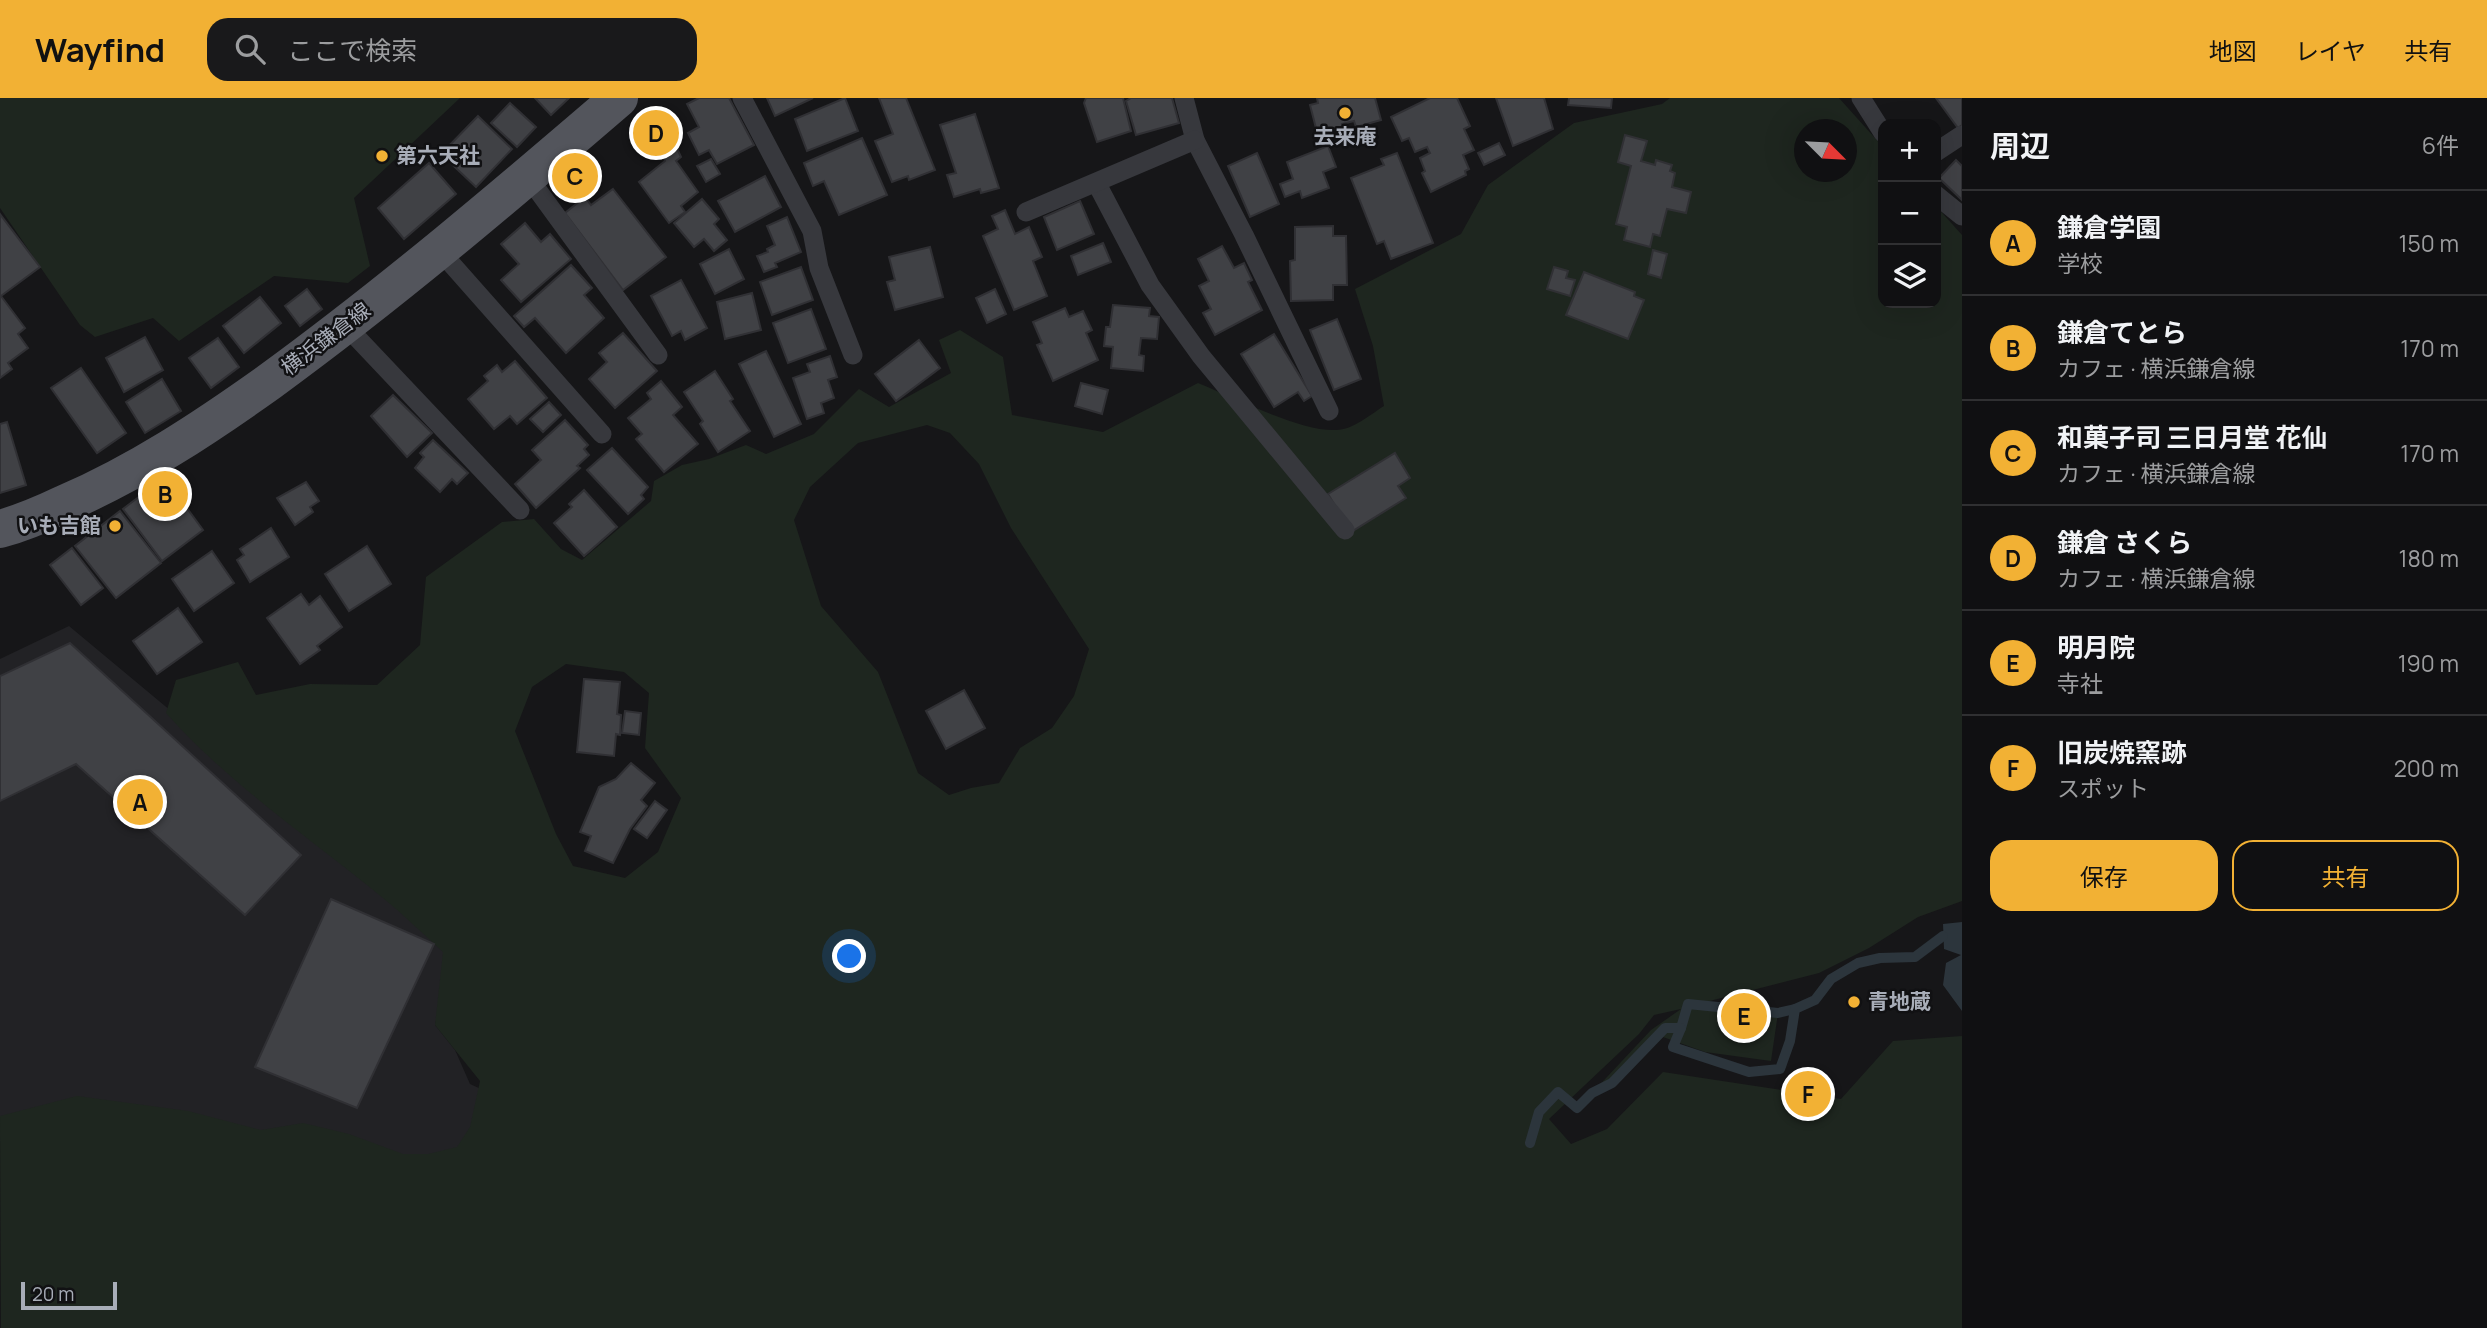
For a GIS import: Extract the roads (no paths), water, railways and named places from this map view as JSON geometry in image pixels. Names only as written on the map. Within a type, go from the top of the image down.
[{"type":"main road","name":"横浜鎌倉線","points":[[0,529],[76,499],[148,464],[221,416],[440,251],[619,98]]},
{"type":"lane","points":[[742,98],[812,231],[819,268],[853,355]]},
{"type":"lane","points":[[1184,98],[1195,140],[1329,411]]},
{"type":"lane","points":[[1861,98],[1878,125]]},
{"type":"lane","points":[[1941,149],[1962,135]]},
{"type":"lane","points":[[1026,212],[1195,140]]},
{"type":"lane","points":[[528,177],[658,355]]},
{"type":"lane","points":[[1097,184],[1150,285],[1164,305],[1201,356],[1345,530]]},
{"type":"lane","points":[[1941,199],[1962,216]]},
{"type":"lane","points":[[440,251],[602,435]]},
{"type":"lane","points":[[345,325],[520,510]]},
{"type":"waterway","points":[[1530,1143],[1539,1112],[1558,1092],[1577,1108],[1592,1093],[1612,1083],[1665,1028],[1681,1028],[1673,1047],[1749,1072],[1780,1069],[1790,1041],[1795,1009],[1815,1000],[1831,979],[1858,963],[1880,958],[1915,957],[1943,936]]},
{"type":"waterway","points":[[1681,1028],[1688,1004],[1778,1013],[1795,1009]]},
{"type":"place","name":"去来庵","points":[[1345,113]]},
{"type":"place","name":"鎌倉 さくら","points":[[656,133]]},
{"type":"place","name":"第六天社","points":[[382,156]]},
{"type":"place","name":"和菓子司 三日月堂 花仙","points":[[575,176]]},
{"type":"place","name":"鎌倉てとら","points":[[165,494]]},
{"type":"place","name":"いも吉館","points":[[115,526]]},
{"type":"place","name":"鎌倉学園","points":[[140,802]]},
{"type":"place","name":"青地蔵","points":[[1854,1002]]},
{"type":"place","name":"明月院","points":[[1744,1016]]},
{"type":"place","name":"旧炭焼窯跡","points":[[1808,1094]]}]
